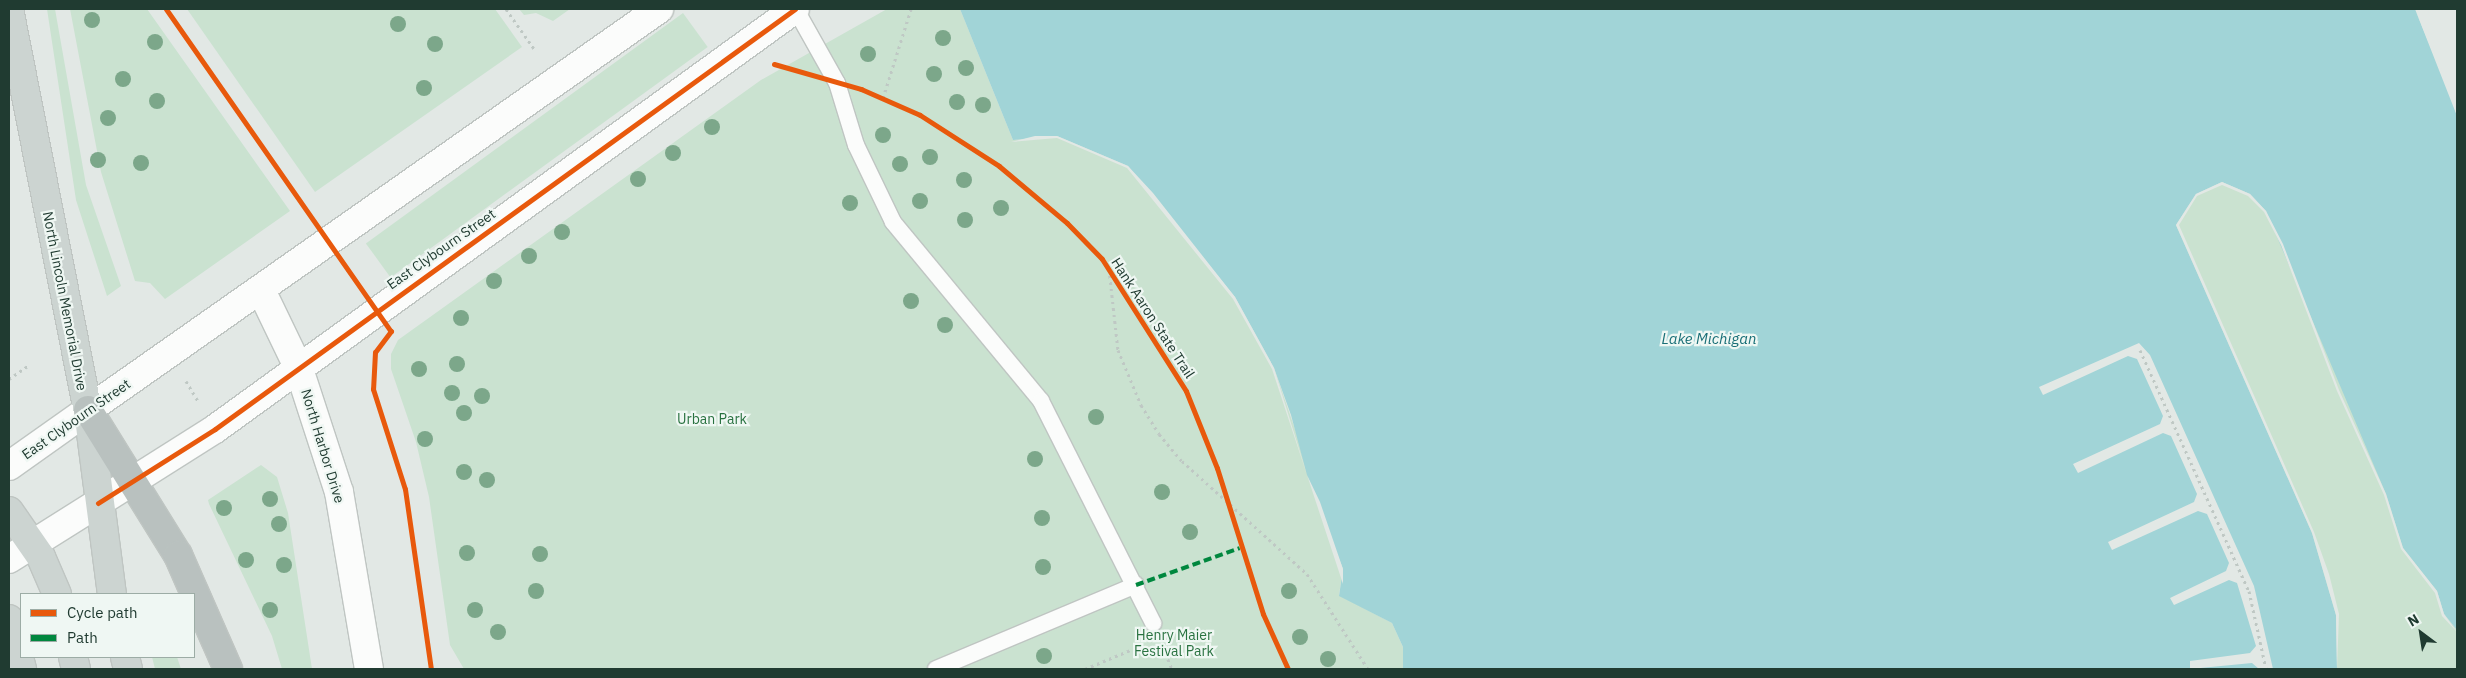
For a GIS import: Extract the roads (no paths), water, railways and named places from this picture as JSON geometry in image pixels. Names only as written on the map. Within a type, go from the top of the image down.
[{"type":"highway","points":[[88,410],[178,555],[195,593]]},
{"type":"highway","points":[[195,594],[228,669]]},
{"type":"main road","name":"North Lincoln Memorial Drive","points":[[9,9],[88,410],[98,503],[112,593]]},
{"type":"main road","points":[[9,511],[33,544],[57,593]]},
{"type":"main road","points":[[9,620],[22,669]]},
{"type":"street","name":"East Clybourn Street","points":[[9,466],[658,9]]},
{"type":"street","name":"East Clybourn Street","points":[[9,559],[133,481],[299,369],[376,309],[797,9]]},
{"type":"street","name":"North Harbor Drive","points":[[261,290],[299,369],[339,492],[369,669]]},
{"type":"lane","points":[[797,9],[837,83],[856,145],[893,222],[1041,400],[1136,585],[1153,623]]},
{"type":"lane","points":[[936,669],[1136,585]]},
{"type":"water","name":"Lake Michigan","points":[[960,9],[2415,9],[2457,116],[2457,630],[2444,614],[2437,591],[2403,548],[2386,494],[2266,211],[2250,194],[2222,182],[2196,194],[2176,225],[2312,533],[2336,615],[2337,669],[1403,669],[1403,647],[1392,623],[1339,596],[1343,569],[1307,475],[1291,415],[1274,368],[1235,297],[1128,166],[1057,136],[1013,140]]},
{"type":"park label","name":"Urban Park","points":[[712,419]]},
{"type":"park label","name":"Henry Maier Festival Park","points":[[1174,644]]}]
